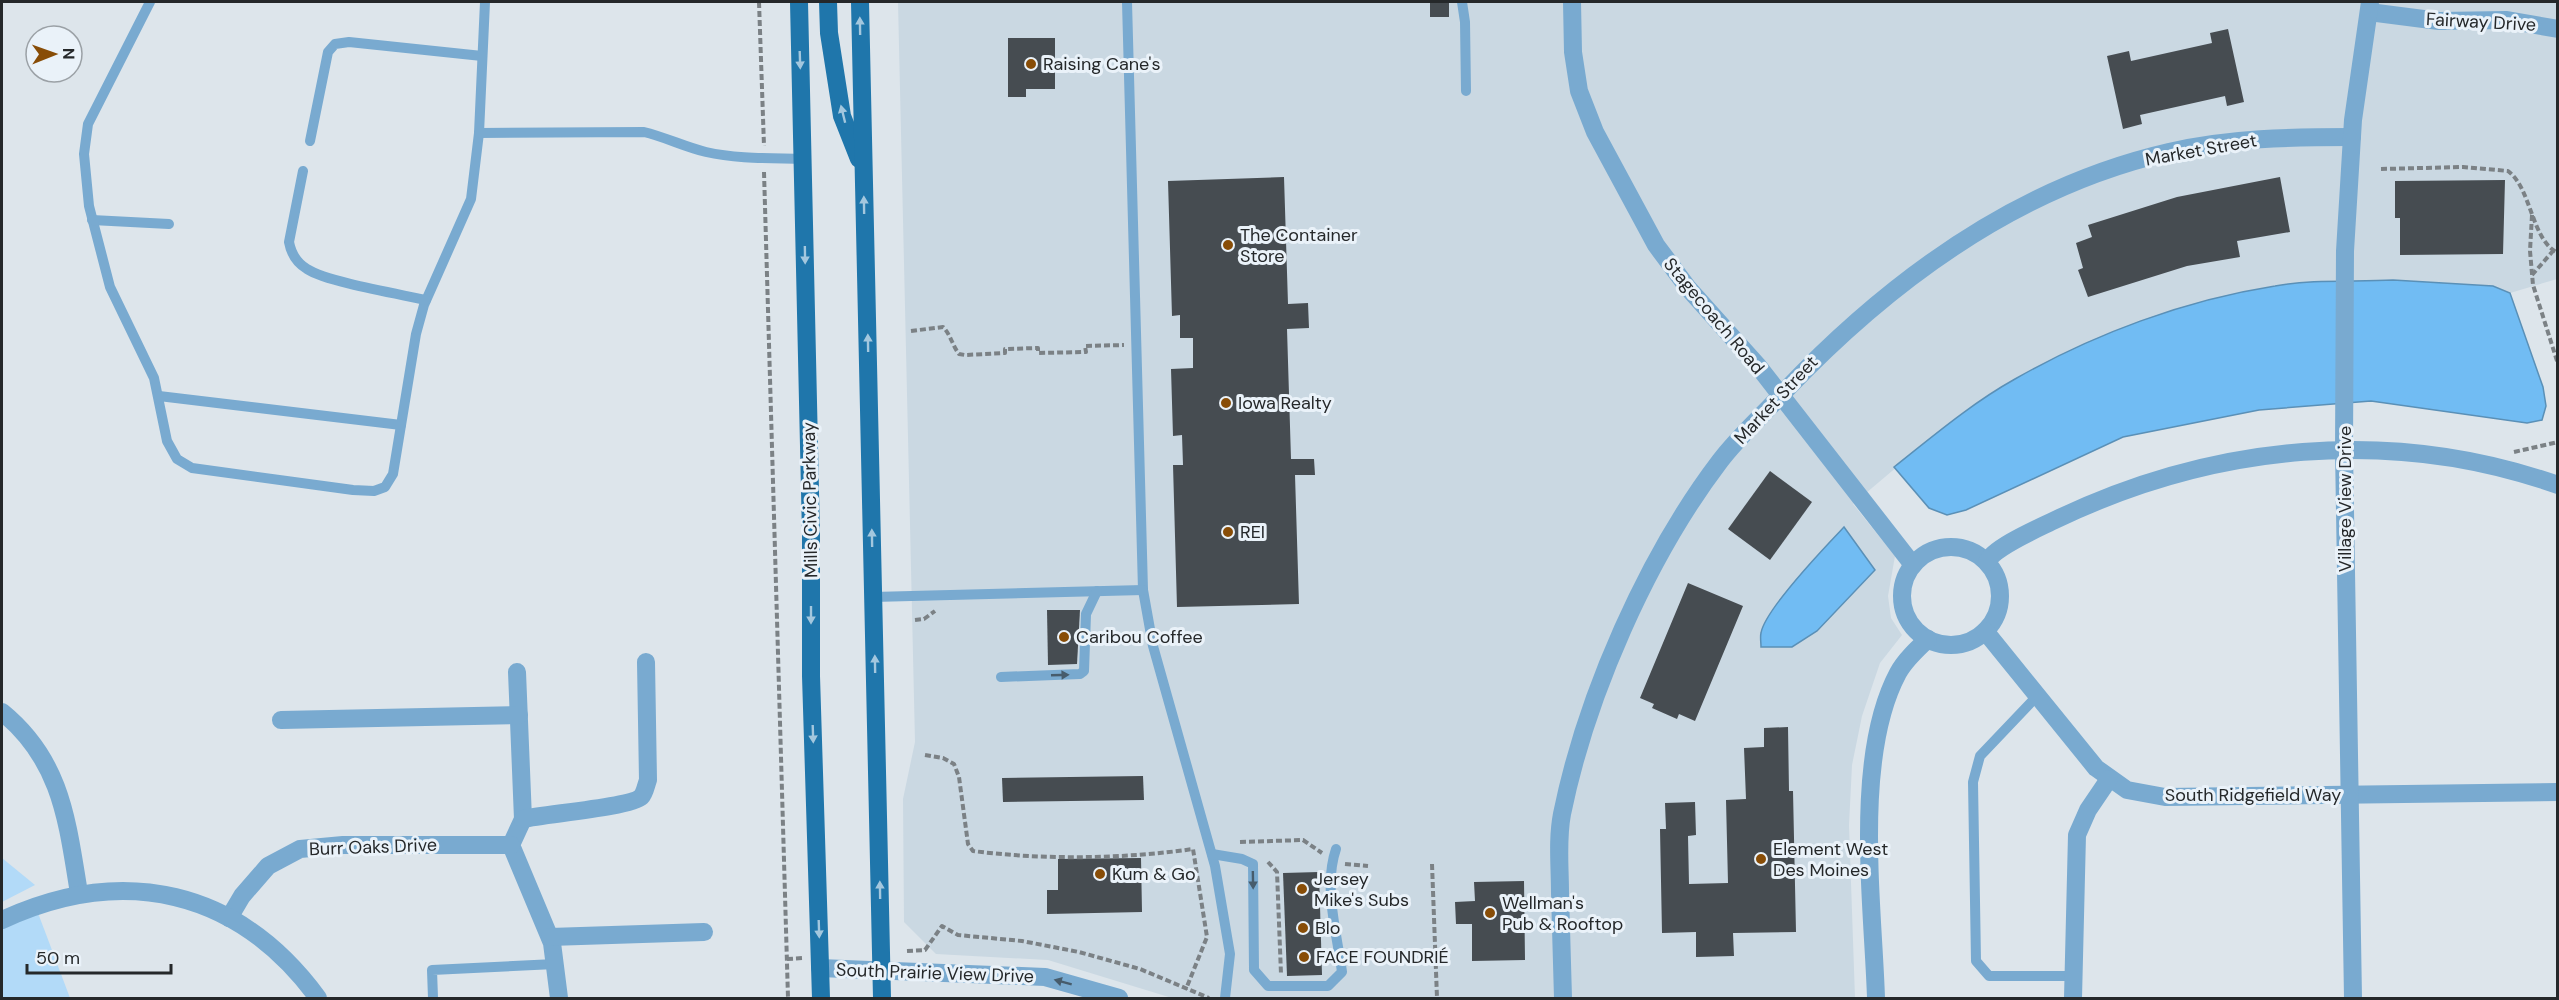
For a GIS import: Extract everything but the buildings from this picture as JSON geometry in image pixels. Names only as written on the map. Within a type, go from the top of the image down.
[{"type":"main road","name":"Mills Civic Parkway","points":[[798,2],[803,159],[814,963],[821,999]]},
{"type":"main road","points":[[828,2],[829,33],[842,116],[863,169]]},
{"type":"main road","points":[[860,2],[882,999]]},
{"type":"street","name":"Stagecoach Road","points":[[1572,2],[1575,79],[1595,132],[1656,245],[1688,288],[1758,366],[1913,565]]},
{"type":"street","name":"Fairway Drive","points":[[2369,7],[2439,21],[2507,20],[2558,29]]},
{"type":"street","name":"Village View Drive","points":[[2354,997],[2348,795],[2344,450],[2345,251],[2352,137],[2369,7]]},
{"type":"street","name":"Market Street","points":[[1563,999],[1559,840],[1577,754],[1590,714],[1619,637],[1649,575],[1719,462],[1753,422],[1780,397],[1822,351],[1900,284],[1933,259],[2016,209],[2111,168],[2168,152],[2234,141],[2352,137]]},
{"type":"street","points":[[1987,562],[1990,556],[2009,545],[2088,505],[2178,474],[2253,456],[2303,450],[2400,452],[2447,457],[2505,469],[2558,485]]},
{"type":"street","points":[[1955,547],[1972,552],[1987,562],[1998,583],[2000,600],[1995,617],[1985,631],[1960,644],[1944,645],[1928,639],[1915,629],[1905,612],[1902,596],[1905,580],[1913,565],[1923,556],[1938,549],[1955,547]]},
{"type":"street","name":"South Ridgefield Way","points":[[1985,631],[2094,766],[2127,790],[2165,797],[2558,792]]},
{"type":"street","points":[[1876,999],[1870,837],[1872,768],[1881,721],[1898,672],[1928,639]]},
{"type":"street","points":[[523,819],[580,808],[630,804],[642,796],[648,780],[646,662]]},
{"type":"street","points":[[517,672],[523,819],[510,845],[550,937],[558,999]]},
{"type":"street","points":[[2,712],[34,744],[49,768],[61,796],[79,893]]},
{"type":"street","points":[[281,720],[519,715]]},
{"type":"street","points":[[2073,999],[2077,835],[2088,810],[2109,779]]},
{"type":"street","name":"Burr Oaks Drive","points":[[229,918],[242,896],[268,866],[300,849],[343,845],[510,845]]},
{"type":"street","points":[[2,920],[35,905],[79,893],[137,891],[172,896],[206,907],[229,918],[271,945],[296,970],[318,999]]},
{"type":"street","points":[[550,937],[704,932]]},
{"type":"street","name":"South Prairie View Drive","points":[[814,963],[882,969],[1045,977],[1119,999]]},
{"type":"lane","points":[[150,2],[88,124],[84,154],[92,220],[110,287],[154,378],[167,441],[177,459],[192,468],[374,491],[385,487],[393,474],[416,334],[426,300],[471,199],[478,133],[485,2]]},
{"type":"lane","points":[[1127,2],[1143,590],[1153,646],[1212,854],[1230,954],[1225,999]]},
{"type":"lane","points":[[1462,2],[1465,22],[1466,91]]},
{"type":"lane","points":[[310,141],[328,52],[335,44],[349,42],[482,56]]},
{"type":"lane","points":[[478,133],[644,132],[669,138],[704,152],[803,159]]},
{"type":"lane","points":[[303,171],[289,242],[291,254],[307,269],[324,276],[426,300]]},
{"type":"lane","points":[[92,220],[169,224]]},
{"type":"lane","points":[[159,396],[401,425]]},
{"type":"lane","points":[[873,597],[1143,590]]},
{"type":"lane","points":[[1001,677],[1080,674],[1084,671],[1086,614],[1097,591]]},
{"type":"lane","points":[[2038,695],[1980,756],[1972,782],[1976,962],[1989,976],[2072,976]]},
{"type":"lane","points":[[1212,854],[1242,859],[1253,864],[1254,970],[1268,986],[1328,987],[1342,972],[1331,895],[1334,854]]},
{"type":"lane","points":[[433,999],[432,970],[555,964]]},
{"type":"path","points":[[759,2],[788,999]]},
{"type":"path","points":[[2381,169],[2463,167],[2508,171],[2521,187],[2532,214],[2555,252],[2532,275]]},
{"type":"path","points":[[2532,214],[2534,289],[2558,364]]},
{"type":"path","points":[[911,331],[943,327],[951,336],[955,349],[959,354],[965,355],[1005,353],[1005,349],[1038,348],[1038,353],[1086,351],[1085,346],[1137,345]]},
{"type":"path","points":[[2510,453],[2558,442]]},
{"type":"path","points":[[925,755],[943,758],[954,764],[959,777],[968,844],[973,851],[1015,856],[1160,854],[1193,849],[1207,937],[1186,988]]},
{"type":"path","points":[[1236,843],[1304,840],[1334,854],[1341,864],[1368,866]]},
{"type":"path","points":[[1247,842],[1255,849]]},
{"type":"path","points":[[1262,857],[1277,872],[1281,986]]},
{"type":"path","points":[[1432,864],[1437,999]]},
{"type":"path","points":[[925,950],[942,926],[958,935],[1022,941],[1079,952],[1140,969],[1209,999]]},
{"type":"path","points":[[787,959],[814,963]]},
{"type":"shaded area","points":[[898,2],[2557,2],[2557,279],[2510,293],[2493,286],[2277,285],[2232,294],[2156,316],[2072,350],[2014,380],[1943,428],[1853,504],[1895,556],[1888,596],[1891,618],[1902,635],[1880,663],[1862,716],[1852,765],[1849,825],[1855,998],[1172,998],[1048,960],[936,954],[904,922],[903,799],[915,742]]},
{"type":"shaded area","points":[[2,858],[35,885],[2,902]]},
{"type":"shaded area","points":[[35,905],[70,998],[2,998],[2,920]]},
{"type":"water","points":[[2393,280],[2493,286],[2510,293],[2543,387],[2546,406],[2542,420],[2527,423],[2371,401],[2259,410],[2123,437],[1966,510],[1947,515],[1929,508],[1894,467],[1953,420],[1999,388],[2076,347],[2108,333],[2174,310],[2241,292],[2289,284]]},
{"type":"water","points":[[1844,527],[1875,570],[1817,631],[1792,647],[1761,647],[1761,633],[1773,609],[1797,578]]},
{"type":"place","name":"Raising Cane's","points":[[1031,64]]},
{"type":"place","name":"The Container Store","points":[[1228,245]]},
{"type":"place","name":"Iowa Realty","points":[[1226,403]]},
{"type":"place","name":"REI","points":[[1228,532]]},
{"type":"place","name":"Caribou Coffee","points":[[1064,637]]},
{"type":"place","name":"Element West Des Moines","points":[[1761,859]]},
{"type":"place","name":"Kum & Go","points":[[1100,874]]},
{"type":"place","name":"Jersey Mike's Subs","points":[[1302,889]]},
{"type":"place","name":"Wellman's Pub & Rooftop","points":[[1490,913]]},
{"type":"place","name":"Blo","points":[[1303,928]]},
{"type":"place","name":"FACE FOUNDRIÉ","points":[[1304,957]]}]
